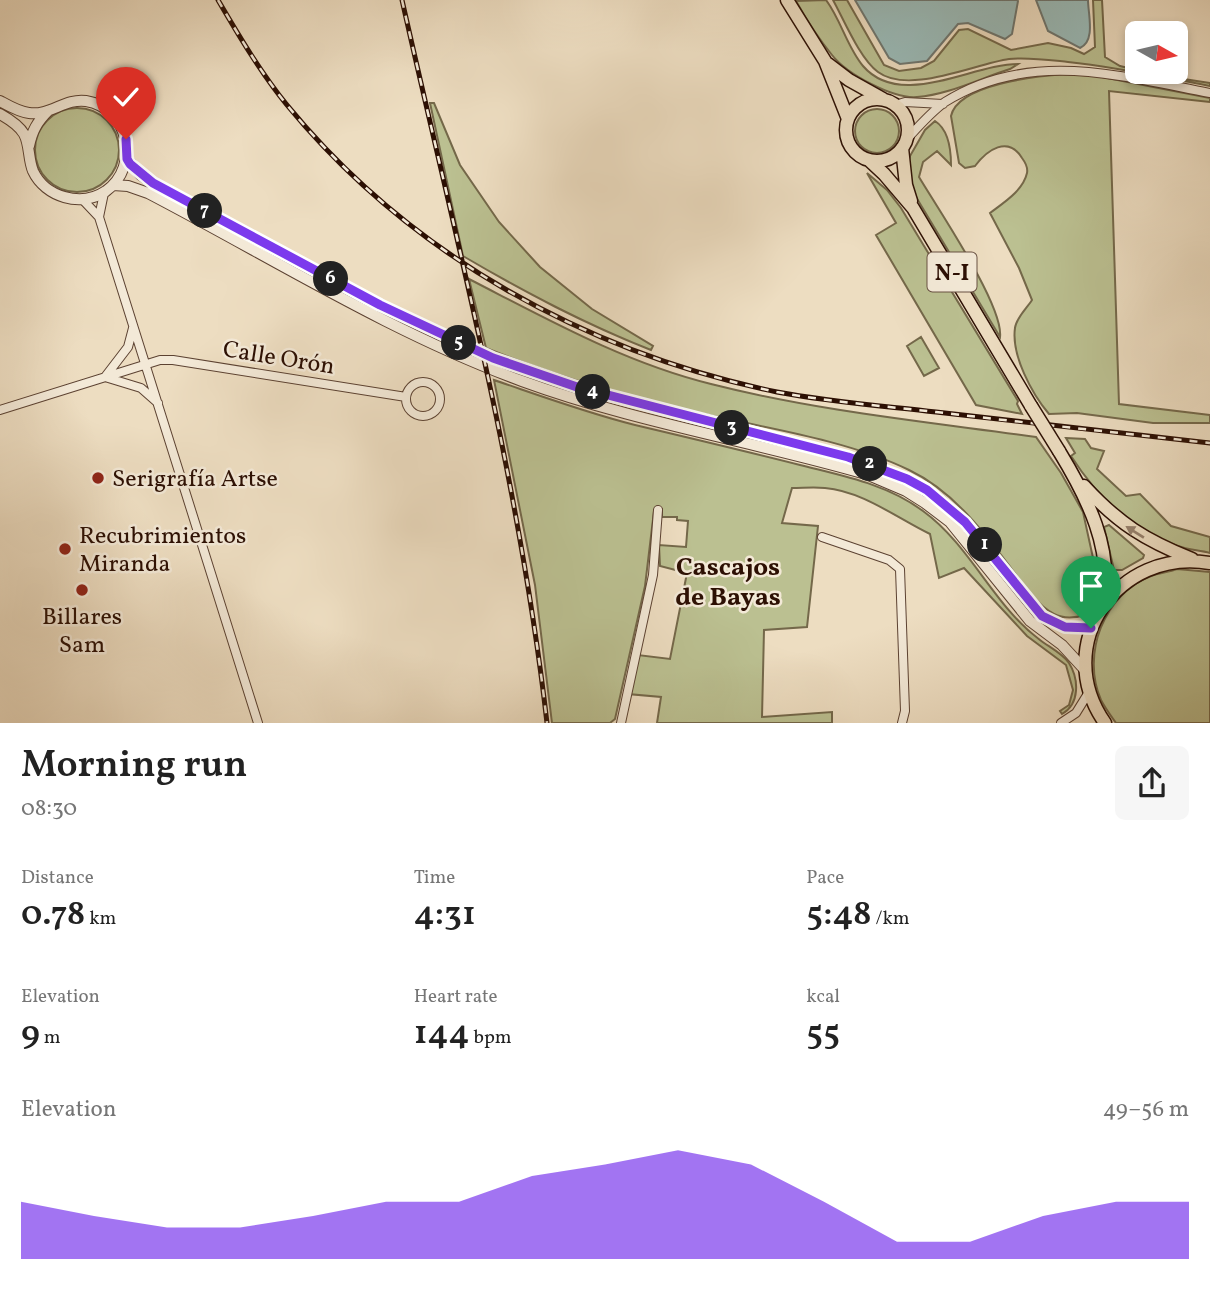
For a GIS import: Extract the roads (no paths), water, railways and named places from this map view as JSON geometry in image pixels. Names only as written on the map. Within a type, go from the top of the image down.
[{"type":"highway","points":[[787,0],[825,61],[848,119]]},
{"type":"highway","points":[[825,61],[849,80],[892,103],[906,120],[904,143],[887,159],[869,160],[859,155],[846,136],[848,119],[855,109],[865,102],[877,99],[892,103]]},
{"type":"highway","name":"N-I","points":[[904,143],[906,185],[914,208]]},
{"type":"highway","name":"N-I","points":[[869,160],[914,208],[1076,479],[1092,512],[1103,557],[1105,590],[1101,609]]},
{"type":"highway","name":"N-I","points":[[1076,479],[1123,524],[1154,543],[1203,562]]},
{"type":"highway","name":"N-I","points":[[1105,723],[1097,713],[1089,692],[1085,670],[1091,628],[1101,609],[1126,581],[1142,571],[1178,561],[1203,562]]},
{"type":"street","points":[[904,143],[943,104],[985,83],[1035,71],[1065,69],[1100,72],[1210,93]]},
{"type":"street","points":[[0,101],[30,113],[76,101],[104,108],[123,129],[127,159],[124,169],[104,193],[82,200],[62,197],[44,186],[33,170],[23,132],[15,123],[0,114]]},
{"type":"street","points":[[892,103],[943,104]]},
{"type":"street","points":[[29,150],[31,135],[38,121],[49,110]]},
{"type":"street","points":[[127,159],[141,175],[153,183],[380,305],[493,358],[586,390],[848,457],[907,479],[927,490],[965,522],[1042,616],[1065,627],[1091,628]]},
{"type":"street","points":[[113,185],[128,186],[148,193],[408,332],[512,377],[605,408],[866,474],[906,491],[950,522],[1030,621],[1062,645],[1085,670]]},
{"type":"street","points":[[99,217],[104,193]]},
{"type":"street","points":[[82,200],[99,217],[258,723]]},
{"type":"street","points":[[134,325],[128,347],[105,377],[141,388],[158,404]]},
{"type":"street","name":"Calle Orón","points":[[0,410],[146,364],[173,360],[406,397]]},
{"type":"street","points":[[422,382],[437,390],[439,401],[435,411],[420,416],[408,407],[406,397],[411,387],[422,382]]},
{"type":"street","points":[[621,723],[653,575],[659,510]]},
{"type":"street","points":[[822,537],[889,561],[900,569],[905,711],[902,723]]},
{"type":"street","points":[[1061,723],[1076,713],[1089,692]]},
{"type":"street","points":[[905,711],[912,723]]},
{"type":"water","points":[[855,0],[1018,1],[1012,34],[1005,39],[968,23],[958,24],[927,61],[900,64],[889,58]]},
{"type":"water","points":[[1036,0],[1088,0],[1090,33],[1085,45],[1080,48],[1048,31]]},
{"type":"railway","points":[[218,0],[259,67],[287,105],[336,159],[389,208],[447,252],[508,290],[572,324],[638,352],[707,375],[777,392],[857,404],[1210,443]]},
{"type":"railway","points":[[402,0],[503,450],[535,631],[547,723]]},
{"type":"place","name":"Serigrafía Artse","points":[[98,478]]},
{"type":"place","name":"Recubrimientos Miranda","points":[[65,549]]},
{"type":"place","name":"Billares Sam","points":[[82,590]]},
{"type":"district","name":"Cascajos de Bayas","points":[[728,581]]}]
